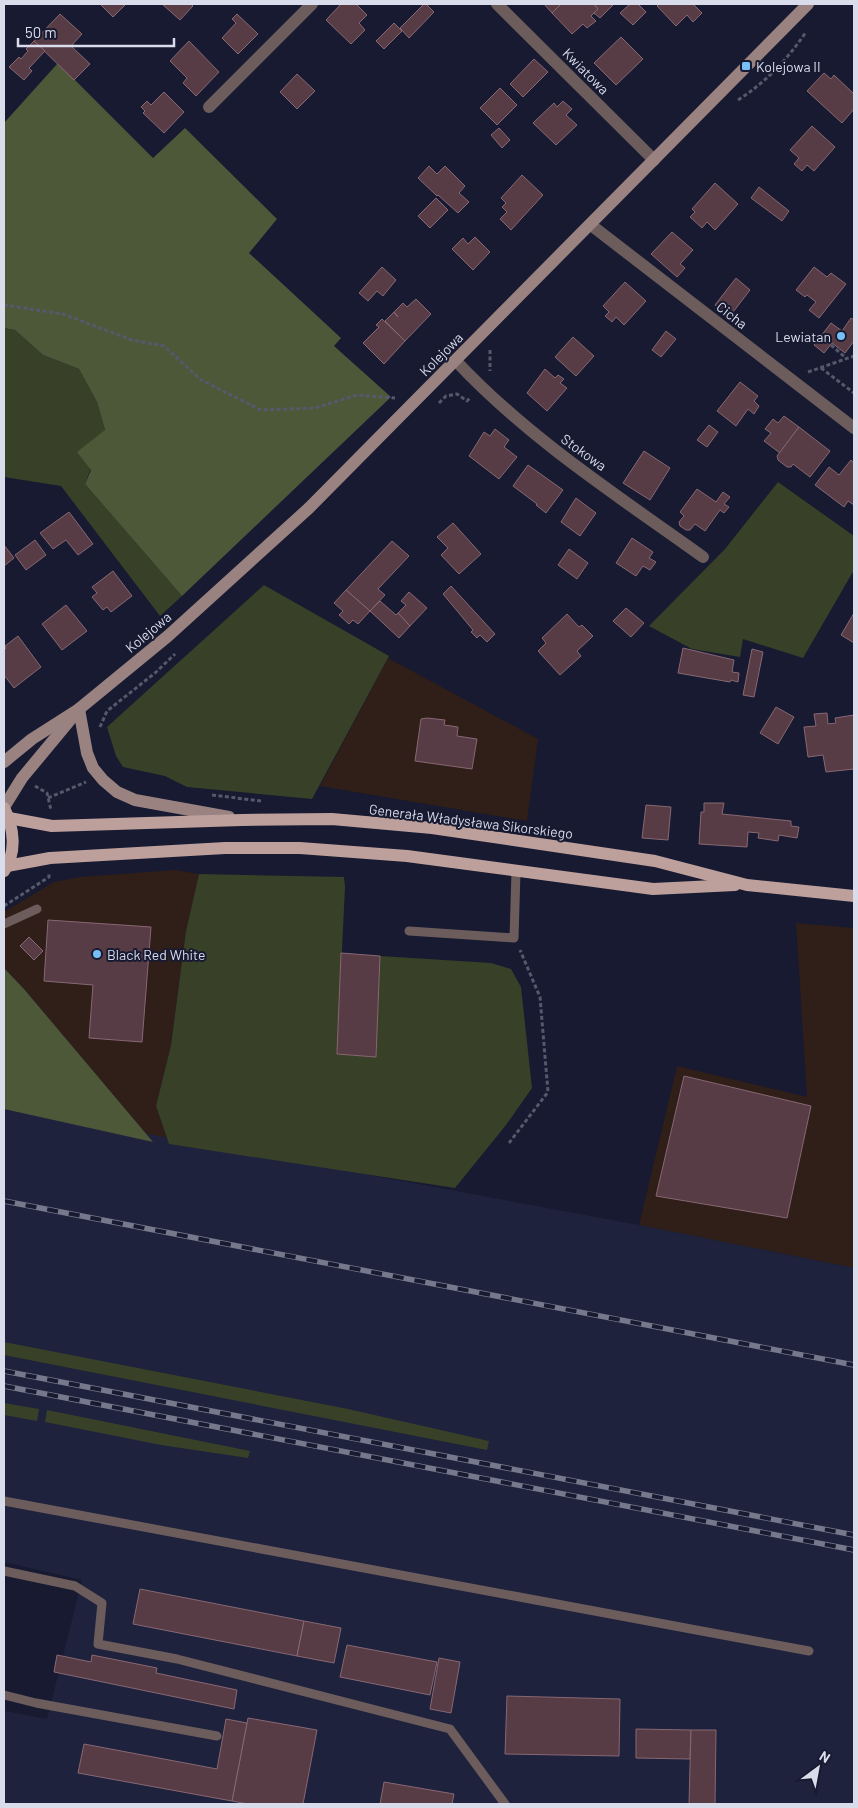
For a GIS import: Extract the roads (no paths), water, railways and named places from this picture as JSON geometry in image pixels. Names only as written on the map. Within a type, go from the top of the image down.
[{"type":"main road","name":"Generała Władysława Sikorskiego","points":[[5,811],[52,826],[332,819],[432,828],[655,861],[747,885]]},
{"type":"main road","points":[[5,811],[13,834],[12,850],[6,869]]},
{"type":"main road","name":"Generała Władysława Sikorskiego","points":[[6,869],[50,858],[225,848],[300,848],[406,856],[653,889],[747,885],[854,896]]},
{"type":"street","points":[[209,107],[312,4]]},
{"type":"street","name":"Kwiatowa","points":[[497,4],[654,160]]},
{"type":"street","name":"Kolejowa","points":[[4,762],[32,740],[79,709],[168,636],[302,514],[591,225],[808,4]]},
{"type":"street","name":"Cicha","points":[[591,225],[854,428]]},
{"type":"street","name":"Stokowa","points":[[456,361],[480,387],[550,446],[703,557]]},
{"type":"street","points":[[79,709],[87,753],[93,768],[117,792],[135,800],[242,820]]},
{"type":"street","name":"Kolejowa","points":[[5,811],[22,778],[79,709]]},
{"type":"lane","points":[[409,931],[514,938],[516,872]]},
{"type":"lane","points":[[4,924],[37,909]]},
{"type":"lane","points":[[4,1501],[809,1651]]},
{"type":"lane","points":[[4,1571],[75,1586],[102,1603],[98,1644],[177,1659],[450,1729],[501,1803]]},
{"type":"lane","points":[[4,1695],[36,1703],[217,1736]]},
{"type":"railway","points":[[4,1201],[854,1365]]},
{"type":"railway","points":[[4,1371],[854,1535]]},
{"type":"railway","points":[[4,1386],[854,1550]]},
{"type":"place","name":"Kolejowa II","points":[[746,66]]},
{"type":"place","name":"Lewiatan","points":[[841,336]]},
{"type":"place","name":"Black Red White","points":[[97,954]]}]
